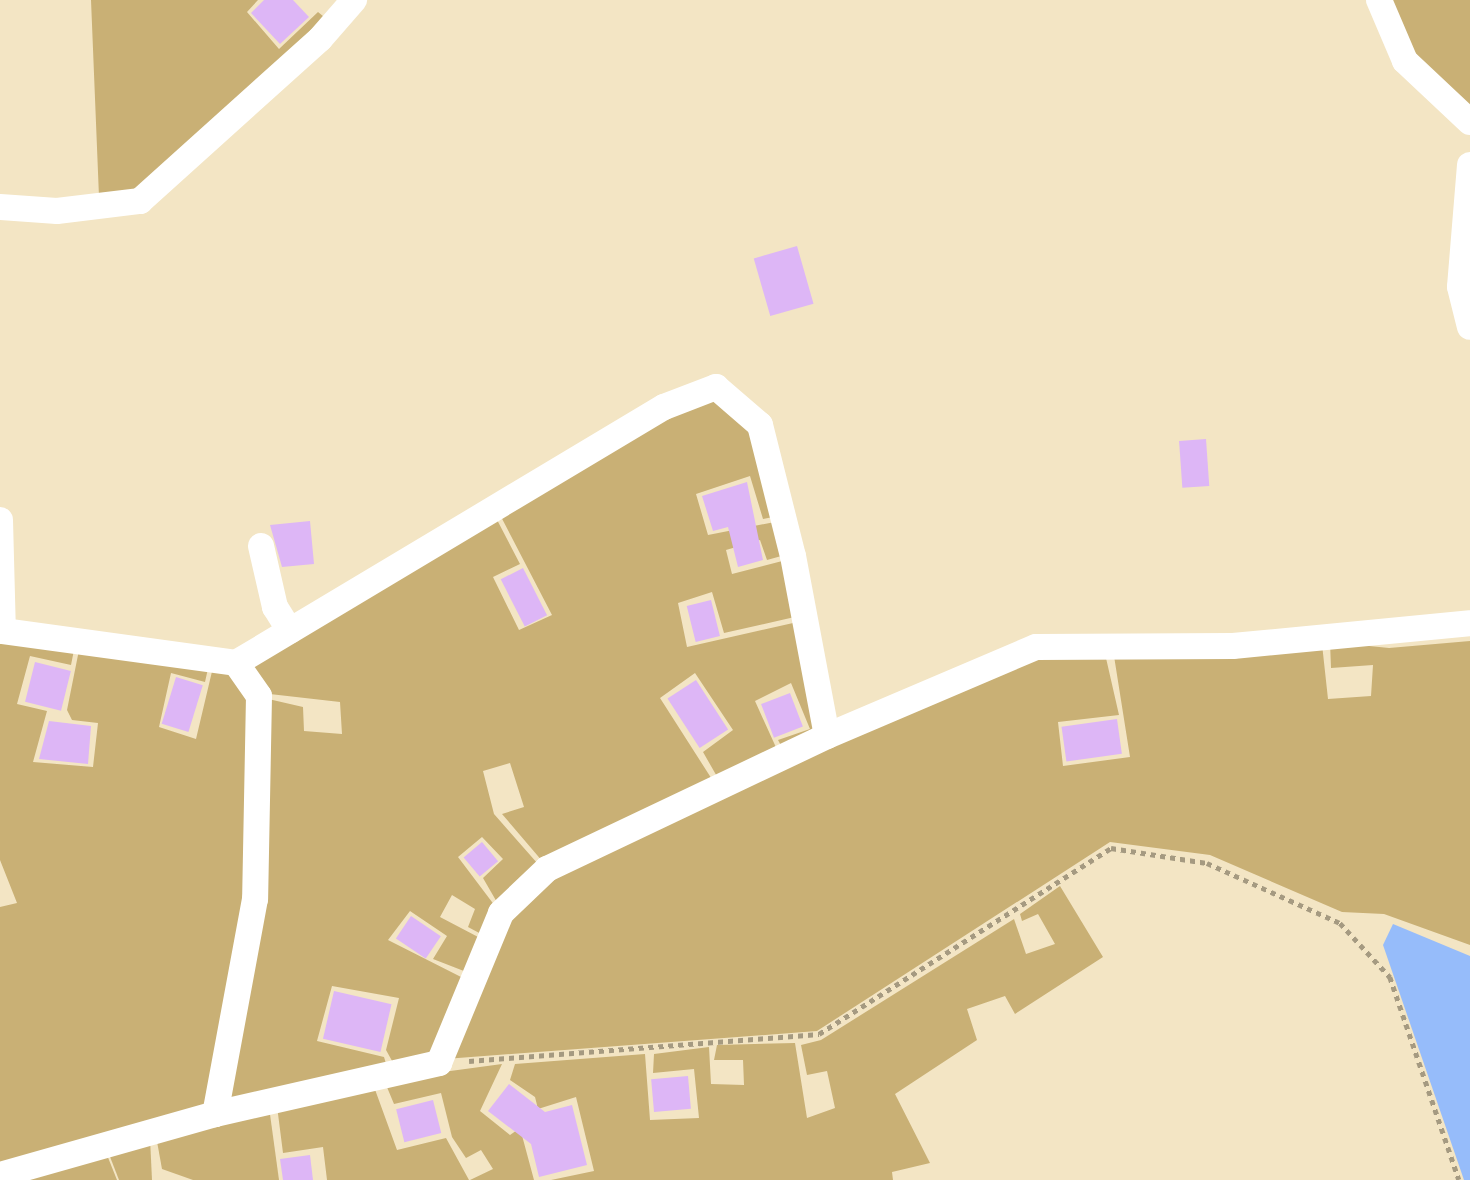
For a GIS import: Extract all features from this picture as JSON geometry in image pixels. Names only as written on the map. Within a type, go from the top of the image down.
[{"type":"street","points":[[0,207],[57,211],[140,201],[320,39],[354,0]]},
{"type":"street","points":[[1379,0],[1405,61],[1470,122]]},
{"type":"street","points":[[1470,164],[1460,287],[1470,327]]},
{"type":"street","points":[[0,520],[1,631],[236,663],[664,407],[716,387],[760,425],[793,556],[827,736]]},
{"type":"street","points":[[261,546],[275,607],[290,631]]},
{"type":"street","points":[[0,1175],[215,1114],[439,1063],[501,914],[547,869],[827,736],[1036,647],[1233,646],[1470,623]]},
{"type":"street","points":[[215,1114],[255,899],[258,695],[236,663]]},
{"type":"path","points":[[439,1063],[819,1034],[1111,848],[1207,863],[1340,923],[1390,977],[1459,1180]]},
{"type":"shaded area","points":[[91,0],[258,0],[247,12],[279,49],[318,12],[329,21],[140,194],[99,197]]},
{"type":"shaded area","points":[[1388,0],[1470,0],[1470,108],[1413,55]]},
{"type":"shaded area","points":[[714,392],[756,429],[778,516],[763,519],[750,476],[696,494],[708,535],[780,521],[785,555],[767,560],[760,540],[726,550],[732,574],[790,559],[799,616],[724,633],[712,592],[678,603],[687,647],[802,621],[822,734],[784,751],[778,740],[810,729],[791,683],[755,701],[779,754],[719,780],[703,752],[733,730],[695,673],[660,698],[715,784],[543,862],[502,814],[524,807],[510,763],[483,771],[494,814],[538,864],[498,904],[483,878],[503,859],[482,837],[458,857],[495,906],[483,935],[468,927],[475,909],[452,895],[440,917],[480,938],[469,973],[433,959],[447,936],[410,911],[388,940],[467,980],[435,1059],[396,1068],[386,1050],[399,998],[332,986],[317,1041],[384,1057],[388,1070],[220,1110],[264,698],[303,707],[304,731],[342,734],[340,702],[261,693],[241,663],[494,514],[520,564],[493,577],[519,630],[552,615],[498,511]]},
{"type":"shaded area","points":[[0,633],[74,650],[71,665],[30,656],[17,704],[47,711],[33,762],[93,767],[98,723],[72,720],[67,710],[79,650],[209,664],[205,682],[171,673],[159,727],[196,739],[214,663],[234,667],[255,698],[250,901],[211,1111],[0,1169],[0,907],[17,903],[0,860]]},
{"type":"shaded area","points":[[1470,641],[1470,945],[1384,914],[1342,912],[1210,855],[1110,842],[817,1031],[445,1059],[506,915],[549,876],[1037,650],[1106,658],[1119,715],[1058,722],[1063,766],[1130,757],[1114,656],[1322,644],[1328,699],[1371,696],[1373,665],[1331,668],[1330,642],[1389,648]]},
{"type":"shaded area","points":[[1060,886],[1103,957],[1015,1014],[1005,996],[967,1009],[977,1040],[895,1094],[930,1163],[892,1172],[893,1180],[551,1180],[594,1171],[576,1097],[538,1109],[535,1097],[510,1080],[515,1064],[645,1054],[650,1120],[699,1118],[694,1069],[653,1073],[654,1054],[709,1047],[711,1084],[744,1085],[743,1060],[714,1060],[717,1045],[795,1043],[807,1118],[835,1108],[827,1071],[807,1075],[801,1045],[821,1040],[1014,919],[1026,954],[1055,944],[1038,914],[1022,921],[1020,914]]},
{"type":"shaded area","points":[[502,1064],[480,1111],[510,1135],[520,1128],[534,1180],[470,1180],[493,1169],[481,1150],[466,1158],[452,1137],[441,1093],[394,1104],[384,1080]]},
{"type":"shaded area","points":[[373,1084],[397,1150],[446,1138],[469,1180],[327,1180],[323,1147],[283,1153],[277,1106]]},
{"type":"shaded area","points":[[269,1107],[279,1180],[193,1180],[162,1169],[156,1136]]},
{"type":"shaded area","points":[[150,1138],[152,1180],[119,1180],[107,1149]]},
{"type":"shaded area","points":[[107,1155],[117,1180],[17,1180]]},
{"type":"water","points":[[1393,924],[1470,956],[1470,1180],[1464,1180],[1383,945]]},
{"type":"building","points":[[264,0],[293,0],[309,17],[280,44],[251,13]]},
{"type":"building","points":[[797,246],[814,304],[770,316],[754,258]]},
{"type":"building","points":[[1206,439],[1209,486],[1182,488],[1179,441]]},
{"type":"building","points":[[747,482],[763,560],[738,567],[728,527],[713,531],[702,496]]},
{"type":"building","points":[[310,521],[314,564],[282,567],[270,525]]},
{"type":"building","points":[[523,568],[547,615],[525,627],[501,579]]},
{"type":"building","points":[[711,600],[720,636],[696,642],[687,606]]},
{"type":"building","points":[[35,662],[71,671],[61,711],[25,702]]},
{"type":"building","points":[[176,677],[203,685],[188,732],[162,724]]},
{"type":"building","points":[[696,680],[728,729],[700,748],[667,699]]},
{"type":"building","points":[[790,693],[803,727],[774,738],[761,704]]},
{"type":"building","points":[[1117,719],[1122,754],[1066,761],[1062,727]]},
{"type":"building","points":[[49,721],[91,726],[88,764],[39,759]]},
{"type":"building","points":[[482,842],[498,861],[480,877],[464,857]]},
{"type":"building","points":[[411,916],[441,936],[426,959],[396,938]]},
{"type":"building","points":[[334,991],[391,1004],[380,1052],[323,1039]]},
{"type":"building","points":[[688,1076],[691,1109],[654,1112],[651,1079]]},
{"type":"building","points":[[509,1084],[545,1112],[572,1105],[587,1165],[539,1177],[531,1144],[488,1111]]},
{"type":"building","points":[[433,1100],[441,1133],[404,1142],[396,1109]]},
{"type":"building","points":[[310,1155],[313,1180],[283,1180],[280,1159]]}]
